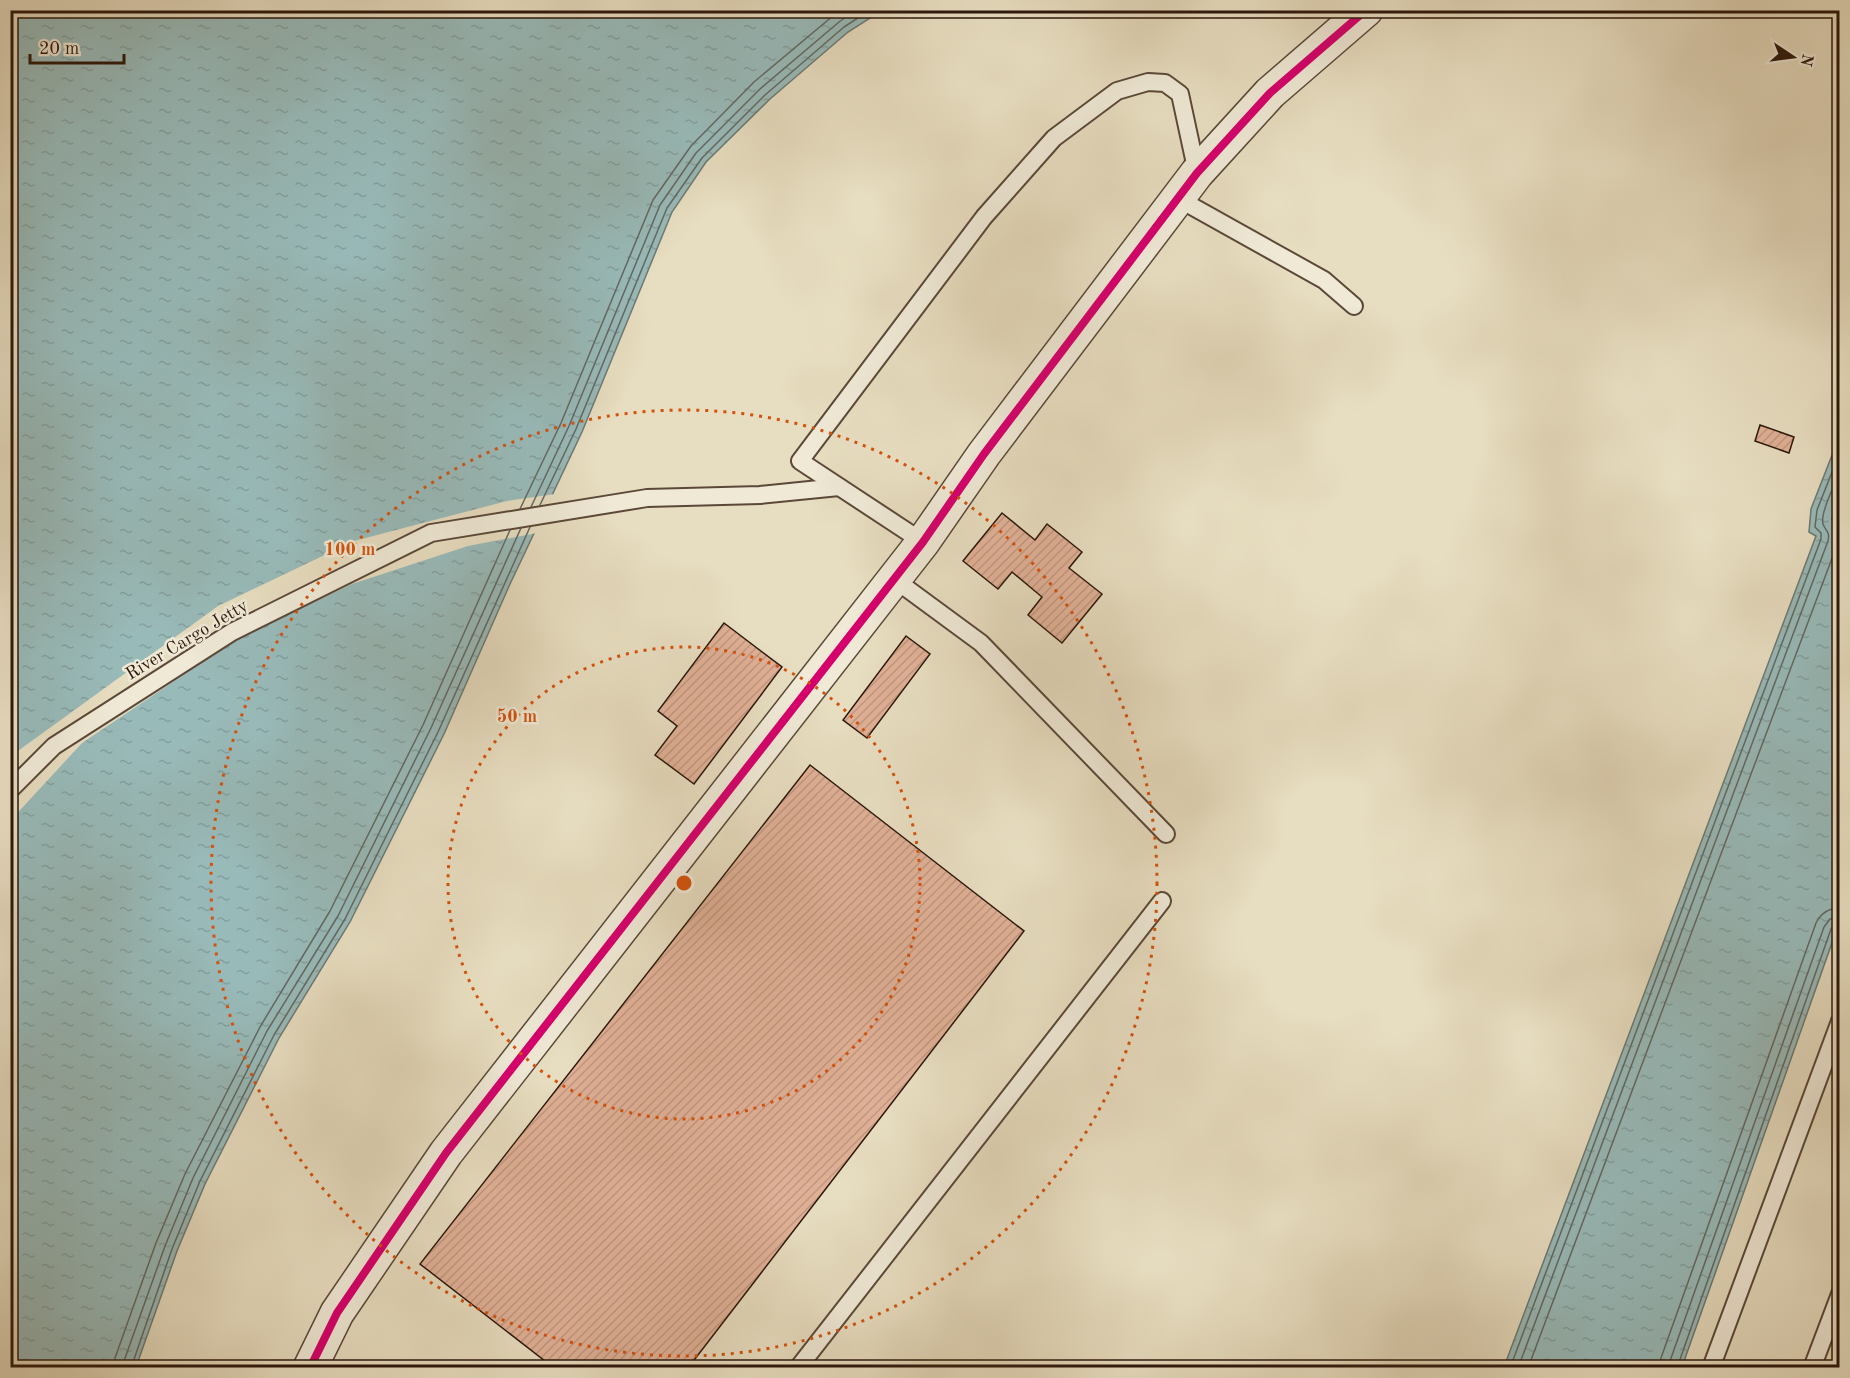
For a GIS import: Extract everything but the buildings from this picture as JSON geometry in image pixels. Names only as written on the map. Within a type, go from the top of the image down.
[{"type":"street","points":[[310,1368],[337,1313],[446,1153],[923,542],[984,454],[1188,186],[1270,93],[1366,10]]},
{"type":"lane","points":[[923,542],[800,461],[984,217],[1054,138],[1117,92],[1148,82],[1165,83],[1180,94],[1188,186],[1324,280],[1354,306]]},
{"type":"lane","name":"River Cargo Jetty","points":[[10,790],[54,746],[232,632],[431,533],[647,498],[760,495],[839,487]]},
{"type":"lane","points":[[894,579],[981,643],[1166,834]]},
{"type":"lane","points":[[798,1368],[1162,901]]},
{"type":"lane","points":[[1711,1368],[1839,1021]]},
{"type":"lane","points":[[1812,1368],[1839,1294]]},
{"type":"water","points":[[10,11],[881,11],[848,32],[770,99],[706,162],[672,212],[582,432],[510,584],[444,734],[350,922],[279,1038],[205,1184],[177,1251],[136,1367],[11,1367]]},
{"type":"water","points":[[1839,444],[1839,923],[1682,1367],[1504,1367],[1816,536],[1809,532],[1811,509],[1836,445]]},
{"type":"pier","points":[[555,494],[537,533],[468,546],[352,584],[240,637],[82,743],[10,821],[11,756],[218,606],[354,541],[507,501]]},
{"type":"cycle path","points":[[310,1368],[337,1313],[446,1153],[923,542],[984,454],[1197,173],[1270,93],[1366,10]]}]
